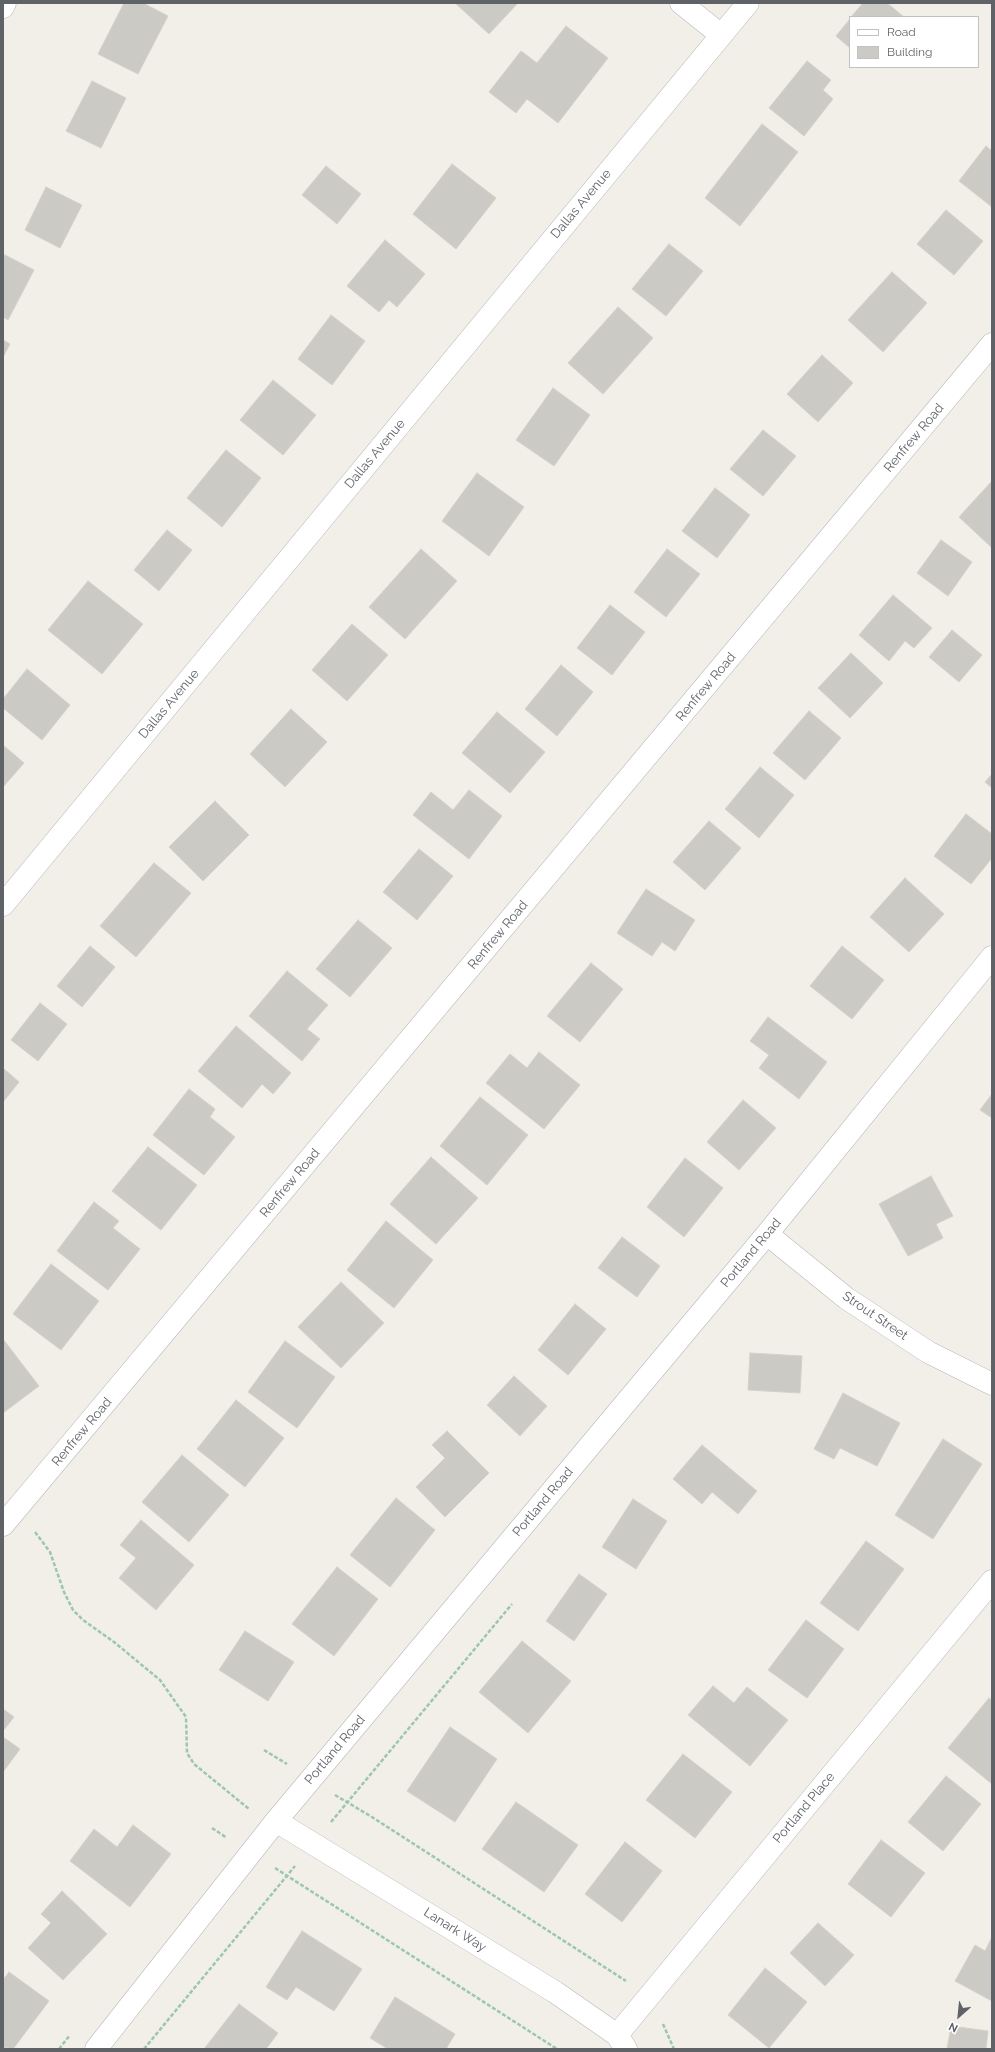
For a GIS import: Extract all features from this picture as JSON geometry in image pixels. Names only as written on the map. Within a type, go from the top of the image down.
[{"type":"street","points":[[3,8],[5,3]]},
{"type":"street","points":[[681,3],[721,35]]},
{"type":"street","name":"Dallas Avenue","points":[[3,905],[748,3]]},
{"type":"street","name":"Renfrew Road","points":[[8,1519],[992,344]]},
{"type":"street","name":"Portland Road","points":[[96,2049],[276,1821],[767,1234],[992,957]]},
{"type":"street","name":"Strout Street","points":[[767,1234],[846,1298],[928,1352],[992,1384]]},
{"type":"street","name":"Portland Place","points":[[621,2042],[649,1996],[992,1581]]},
{"type":"street","name":"Lanark Way","points":[[276,1821],[555,1992],[621,2042]]},
{"type":"path","points":[[8,1519],[34,1531],[50,1552],[64,1592],[73,1610],[83,1620],[114,1642],[160,1680],[186,1718],[187,1753],[194,1764],[252,1812]]},
{"type":"path","points":[[264,1750],[310,1780],[379,1821],[649,1996],[674,2049]]},
{"type":"path","points":[[212,1828],[557,2049]]},
{"type":"building","points":[[124,3],[143,3],[168,16],[138,74],[98,54]]},
{"type":"building","points":[[455,3],[518,3],[489,34]]},
{"type":"building","points":[[863,3],[887,3],[903,16],[852,16]]},
{"type":"building","points":[[849,20],[849,47],[836,36]]},
{"type":"building","points":[[566,26],[608,58],[558,123],[527,99],[516,113],[489,92],[521,51],[537,63]]},
{"type":"building","points":[[807,61],[831,80],[823,90],[833,99],[804,136],[769,108]]},
{"type":"building","points":[[92,81],[126,98],[101,148],[66,131]]},
{"type":"building","points":[[762,124],[798,152],[740,226],[705,198]]},
{"type":"building","points":[[986,146],[992,151],[992,207],[959,181]]},
{"type":"building","points":[[452,164],[496,198],[456,249],[413,214]]},
{"type":"building","points":[[326,166],[361,194],[337,224],[302,195]]},
{"type":"building","points":[[46,187],[82,205],[60,248],[25,230]]},
{"type":"building","points":[[946,210],[983,241],[954,275],[917,244]]},
{"type":"building","points":[[385,240],[425,274],[397,307],[389,300],[379,312],[347,286]]},
{"type":"building","points":[[669,244],[703,271],[666,316],[632,289]]},
{"type":"building","points":[[5,255],[34,270],[8,320],[3,317],[3,258]]},
{"type":"building","points":[[892,272],[927,303],[883,352],[848,320]]},
{"type":"building","points":[[618,307],[653,338],[603,394],[568,363]]},
{"type":"building","points":[[331,315],[365,341],[332,385],[298,359]]},
{"type":"building","points":[[3,340],[10,344],[3,357]]},
{"type":"building","points":[[822,355],[853,383],[818,422],[787,394]]},
{"type":"building","points":[[273,380],[316,415],[283,455],[240,420]]},
{"type":"building","points":[[553,388],[590,415],[554,466],[516,440]]},
{"type":"building","points":[[763,430],[796,456],[763,496],[730,469]]},
{"type":"building","points":[[226,450],[261,478],[222,527],[187,498]]},
{"type":"building","points":[[477,473],[524,507],[489,556],[442,521]]},
{"type":"building","points":[[992,481],[992,546],[991,547],[959,517]]},
{"type":"building","points":[[715,488],[750,515],[717,558],[682,531]]},
{"type":"building","points":[[167,530],[192,550],[159,591],[134,570]]},
{"type":"building","points":[[941,540],[972,562],[948,596],[917,573]]},
{"type":"building","points":[[421,549],[457,581],[405,639],[369,607]]},
{"type":"building","points":[[667,549],[700,574],[666,617],[634,592]]},
{"type":"building","points":[[88,581],[143,624],[102,674],[48,630]]},
{"type":"building","points":[[893,595],[932,628],[914,648],[905,641],[889,661],[859,635]]},
{"type":"building","points":[[610,605],[645,632],[612,675],[577,648]]},
{"type":"building","points":[[352,624],[388,655],[347,701],[312,670]]},
{"type":"building","points":[[952,630],[982,655],[959,682],[929,657]]},
{"type":"building","points":[[851,653],[883,683],[850,718],[818,688]]},
{"type":"building","points":[[561,665],[593,692],[557,736],[525,709]]},
{"type":"building","points":[[27,669],[70,705],[42,740],[3,708],[3,699]]},
{"type":"building","points":[[291,709],[327,742],[285,787],[250,754]]},
{"type":"building","points":[[809,711],[841,738],[805,780],[773,753]]},
{"type":"building","points":[[497,712],[545,752],[510,793],[462,753]]},
{"type":"building","points":[[3,745],[24,763],[3,787]]},
{"type":"building","points":[[760,767],[794,795],[759,838],[725,809]]},
{"type":"building","points":[[992,774],[992,788],[985,782]]},
{"type":"building","points":[[469,790],[502,816],[469,859],[413,815],[431,792],[453,810]]},
{"type":"building","points":[[215,801],[249,835],[203,881],[169,847]]},
{"type":"building","points":[[966,814],[992,834],[992,858],[971,884],[934,856]]},
{"type":"building","points":[[709,821],[741,848],[705,890],[673,862]]},
{"type":"building","points":[[419,849],[453,876],[417,920],[383,892]]},
{"type":"building","points":[[154,863],[191,893],[136,957],[100,926]]},
{"type":"building","points":[[905,878],[944,914],[909,952],[870,917]]},
{"type":"building","points":[[646,889],[695,920],[675,951],[662,942],[652,956],[617,933]]},
{"type":"building","points":[[358,920],[392,948],[350,997],[316,969]]},
{"type":"building","points":[[90,946],[115,967],[82,1007],[57,986]]},
{"type":"building","points":[[842,946],[884,980],[852,1019],[810,986]]},
{"type":"building","points":[[591,963],[623,989],[580,1042],[547,1016]]},
{"type":"building","points":[[287,971],[328,1005],[307,1029],[320,1039],[302,1061],[249,1016]]},
{"type":"building","points":[[40,1003],[67,1024],[38,1061],[11,1040]]},
{"type":"building","points":[[768,1017],[827,1062],[799,1099],[759,1068],[769,1055],[750,1041]]},
{"type":"building","points":[[236,1026],[291,1073],[273,1094],[262,1084],[242,1108],[198,1071]]},
{"type":"building","points":[[539,1052],[580,1085],[544,1129],[486,1083],[510,1054],[527,1068]]},
{"type":"building","points":[[3,1068],[19,1082],[3,1102]]},
{"type":"building","points":[[189,1089],[215,1109],[210,1117],[235,1137],[204,1175],[153,1135]]},
{"type":"building","points":[[992,1094],[992,1118],[980,1110]]},
{"type":"building","points":[[480,1097],[528,1135],[487,1185],[440,1146]]},
{"type":"building","points":[[743,1100],[776,1128],[739,1170],[707,1142]]},
{"type":"building","points":[[148,1147],[197,1185],[161,1230],[112,1191]]},
{"type":"building","points":[[431,1157],[478,1198],[436,1244],[390,1204]]},
{"type":"building","points":[[685,1158],[723,1188],[684,1237],[647,1207]]},
{"type":"building","points":[[931,1176],[953,1216],[936,1224],[943,1238],[908,1256],[879,1204]]},
{"type":"building","points":[[94,1202],[119,1221],[113,1228],[140,1249],[108,1290],[57,1251]]},
{"type":"building","points":[[386,1221],[433,1260],[394,1308],[347,1270]]},
{"type":"building","points":[[622,1237],[660,1266],[637,1297],[598,1268]]},
{"type":"building","points":[[51,1264],[99,1301],[61,1350],[13,1314]]},
{"type":"building","points":[[341,1282],[384,1323],[341,1368],[298,1327]]},
{"type":"building","points":[[575,1304],[606,1329],[568,1375],[538,1350]]},
{"type":"building","points":[[3,1339],[39,1386],[3,1413]]},
{"type":"building","points":[[285,1341],[335,1377],[297,1428],[248,1392]]},
{"type":"building","points":[[750,1353],[802,1356],[800,1393],[748,1390]]},
{"type":"building","points":[[514,1376],[547,1406],[520,1436],[487,1405]]},
{"type":"building","points":[[843,1393],[900,1423],[877,1466],[840,1448],[834,1459],[814,1449]]},
{"type":"building","points":[[236,1400],[284,1438],[245,1487],[197,1449]]},
{"type":"building","points":[[447,1431],[489,1473],[445,1517],[416,1487],[445,1458],[432,1445]]},
{"type":"building","points":[[943,1439],[982,1464],[933,1539],[895,1515]]},
{"type":"building","points":[[702,1445],[757,1491],[738,1514],[712,1492],[702,1504],[673,1479]]},
{"type":"building","points":[[182,1455],[229,1495],[189,1542],[142,1502]]},
{"type":"building","points":[[396,1498],[435,1530],[390,1587],[350,1555]]},
{"type":"building","points":[[633,1499],[667,1521],[636,1569],[602,1547]]},
{"type":"building","points":[[141,1520],[194,1565],[156,1610],[119,1578],[136,1558],[120,1545]]},
{"type":"building","points":[[866,1541],[904,1569],[858,1631],[820,1603]]},
{"type":"building","points":[[337,1567],[378,1599],[334,1656],[292,1624]]},
{"type":"building","points":[[579,1574],[607,1594],[574,1641],[546,1621]]},
{"type":"building","points":[[806,1620],[844,1649],[807,1698],[768,1670]]},
{"type":"building","points":[[245,1631],[294,1662],[268,1701],[219,1670]]},
{"type":"building","points":[[522,1641],[571,1681],[528,1733],[479,1692]]},
{"type":"building","points":[[713,1686],[734,1703],[747,1687],[788,1720],[750,1766],[688,1715]]},
{"type":"building","points":[[989,1698],[992,1701],[992,1784],[948,1748]]},
{"type":"building","points":[[3,1709],[14,1717],[3,1731]]},
{"type":"building","points":[[450,1727],[497,1759],[455,1822],[407,1791]]},
{"type":"building","points":[[3,1737],[20,1749],[3,1772]]},
{"type":"building","points":[[683,1754],[732,1792],[695,1838],[646,1800]]},
{"type":"building","points":[[946,1776],[981,1804],[943,1851],[908,1822]]},
{"type":"building","points":[[516,1802],[578,1845],[544,1892],[482,1849]]},
{"type":"building","points":[[133,1825],[171,1854],[130,1907],[70,1861],[94,1829],[117,1847]]},
{"type":"building","points":[[881,1840],[925,1873],[891,1917],[848,1884]]},
{"type":"building","points":[[625,1842],[662,1871],[622,1922],[585,1894]]},
{"type":"building","points":[[62,1891],[107,1934],[63,1980],[28,1948],[51,1923],[41,1914]]},
{"type":"building","points":[[818,1923],[854,1955],[825,1986],[790,1953]]},
{"type":"building","points":[[302,1931],[362,1969],[334,2011],[296,1987],[287,2000],[266,1987]]},
{"type":"building","points":[[992,1937],[992,2001],[955,1981],[975,1945],[985,1951]]},
{"type":"building","points":[[765,1968],[807,2002],[769,2048],[728,2015]]},
{"type":"building","points":[[9,1972],[49,2001],[13,2049],[3,2047],[3,1980]]},
{"type":"building","points":[[395,1997],[455,2034],[446,2049],[388,2049],[370,2038]]},
{"type":"building","points":[[239,2004],[278,2033],[266,2049],[204,2049]]},
{"type":"building","points":[[951,2026],[988,2031],[986,2049],[947,2049]]}]
